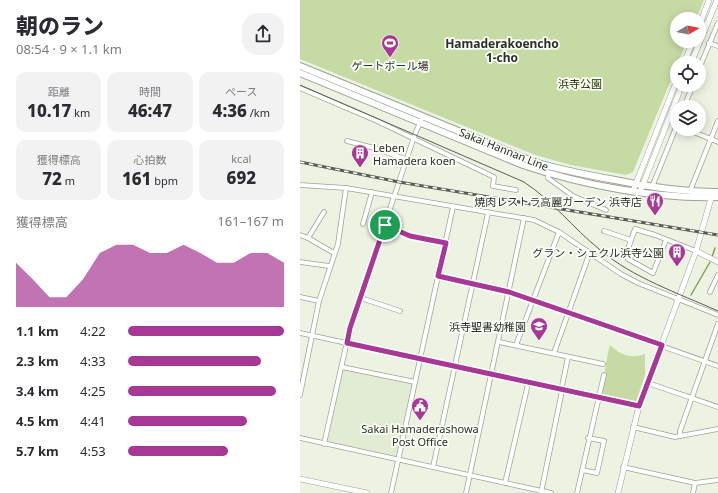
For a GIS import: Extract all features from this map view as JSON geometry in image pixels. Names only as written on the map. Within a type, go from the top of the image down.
[{"type":"main road","name":"Sakai Hannan Line","points":[[300,66],[523,165],[548,173],[633,191],[652,187],[715,195]]},
{"type":"main road","name":"Sakai Hannan Line","points":[[300,73],[534,162],[563,171],[635,184],[641,189],[689,198],[715,195]]},
{"type":"street","points":[[704,12],[709,0]]},
{"type":"street","points":[[694,56],[717,0]]},
{"type":"street","points":[[704,56],[718,24]]},
{"type":"street","points":[[709,43],[718,46]]},
{"type":"street","points":[[300,88],[414,138],[494,177],[493,186],[516,190]]},
{"type":"street","points":[[633,191],[672,92]]},
{"type":"street","points":[[641,189],[679,92]]},
{"type":"street","points":[[324,444],[347,343],[394,196],[422,119]]},
{"type":"street","points":[[690,192],[718,121]]},
{"type":"street","points":[[652,187],[673,136]]},
{"type":"street","points":[[703,136],[718,142]]},
{"type":"street","points":[[347,141],[374,148],[408,160]]},
{"type":"street","points":[[548,173],[548,178],[573,196],[606,210]]},
{"type":"street","points":[[300,185],[346,188],[534,220],[559,232],[621,274],[638,283],[718,315]]},
{"type":"street","points":[[300,395],[319,301],[341,230],[342,207],[345,203],[346,188]]},
{"type":"street","points":[[363,224],[372,192]]},
{"type":"street","points":[[618,493],[623,467],[639,406],[715,195]]},
{"type":"street","points":[[391,493],[453,207]]},
{"type":"street","points":[[308,238],[324,212]]},
{"type":"street","points":[[433,467],[488,213]]},
{"type":"street","points":[[466,493],[524,218]]},
{"type":"street","points":[[385,225],[410,236],[446,243]]},
{"type":"street","points":[[666,240],[653,273],[628,258],[626,255],[634,229],[666,240],[696,251],[718,262]]},
{"type":"street","points":[[516,345],[559,232]]},
{"type":"street","points":[[604,232],[631,240]]},
{"type":"street","points":[[300,236],[308,238],[334,253]]},
{"type":"street","points":[[554,353],[590,252]]},
{"type":"street","points":[[300,262],[329,266]]},
{"type":"street","points":[[710,292],[718,275]]},
{"type":"street","points":[[438,276],[509,292],[534,300],[718,366]]},
{"type":"street","points":[[300,297],[319,301]]},
{"type":"street","points":[[361,298],[400,311]]},
{"type":"street","points":[[680,436],[680,431],[718,324]]},
{"type":"street","points":[[300,333],[528,384],[639,406]]},
{"type":"street","points":[[499,342],[603,364]]},
{"type":"street","points":[[541,492],[568,357]]},
{"type":"street","points":[[342,367],[415,382]]},
{"type":"street","points":[[577,493],[588,438],[604,375]]},
{"type":"street","points":[[648,383],[718,407]]},
{"type":"street","points":[[505,483],[528,384]]},
{"type":"street","points":[[633,427],[680,436],[718,429]]},
{"type":"street","points":[[300,438],[551,493]]},
{"type":"street","points":[[582,470],[597,473],[604,441],[588,438]]},
{"type":"street","points":[[623,467],[695,483],[718,480]]},
{"type":"street","points":[[300,479],[342,490],[366,493]]},
{"type":"street","points":[[693,493],[695,483]]},
{"type":"shaded area","points":[[342,367],[415,382],[398,460],[324,444]]},
{"type":"green space","name":"浜寺公園","points":[[300,0],[704,0],[699,12],[670,12],[670,48],[684,48],[681,56],[670,56],[670,82],[633,172],[626,175],[571,165],[535,155],[300,59]]},
{"type":"green space","points":[[610,345],[622,354],[635,356],[645,354],[645,375],[636,402],[633,404],[603,397],[601,395]]},
{"type":"waterway","points":[[712,257],[715,248]]},
{"type":"waterway","points":[[691,295],[710,262]]},
{"type":"tram line","points":[[300,85],[524,182],[554,206],[590,241],[612,259],[641,277],[718,311]]},
{"type":"railway","points":[[300,162],[399,182],[718,235]]},
{"type":"place","name":"ゲートボール場","points":[[390,58]]},
{"type":"place","name":"Leben Hamadera koen","points":[[360,168]]},
{"type":"place","name":"焼肉レストラ高麗ガーデン 浜寺店","points":[[655,216]]},
{"type":"place","name":"グラン・シェクル浜寺公園","points":[[677,267]]},
{"type":"place","name":"浜寺聖書幼稚園","points":[[539,341]]},
{"type":"place","name":"Sakai Hamaderashowa Post Office","points":[[420,421]]},
{"type":"district","name":"Hamaderakoencho 1-cho","points":[[502,50]]},
{"type":"route","points":[[385,225],[410,236],[446,243],[438,276],[509,292],[662,345],[639,406],[598,399],[347,343],[350,328],[371,270],[385,225]]}]
